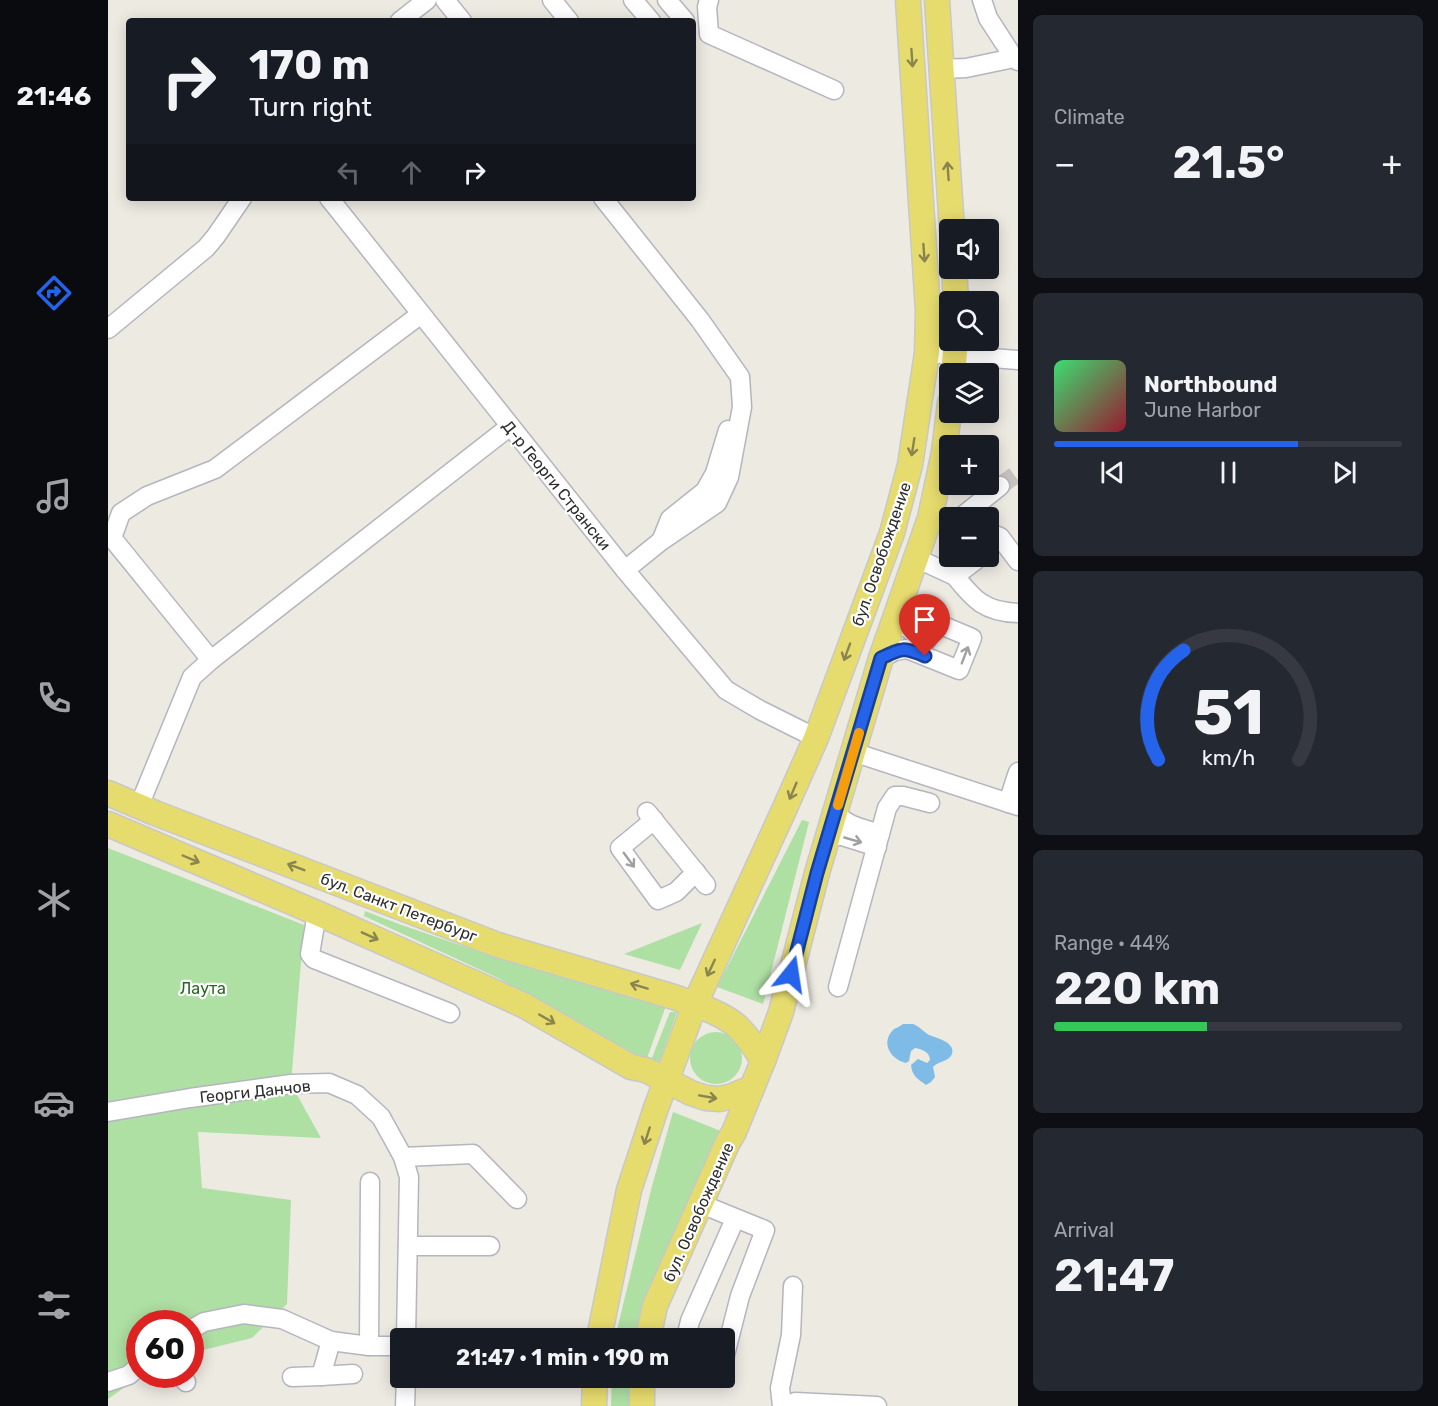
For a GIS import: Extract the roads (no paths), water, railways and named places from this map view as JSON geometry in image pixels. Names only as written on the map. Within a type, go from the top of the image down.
[{"type":"main road","name":"бул. Освобождение","points":[[666,1081],[694,1004],[816,738],[892,533],[910,465],[927,353],[928,310],[909,0]]},
{"type":"main road","points":[[937,0],[951,219]]},
{"type":"main road","name":"бул. Освобождение","points":[[941,507],[948,423]]},
{"type":"main road","name":"бул. Освобождение","points":[[650,1328],[655,1306],[764,1061],[781,1011],[828,836],[881,658],[916,558],[939,523]]},
{"type":"main road","name":"бул. Санкт Петербург","points":[[108,793],[498,945],[694,1004],[736,1025],[764,1061]]},
{"type":"main road","name":"бул. Санкт Петербург","points":[[108,824],[317,913],[525,1006],[631,1067],[646,1070],[691,1093],[706,1098],[720,1099],[752,1088]]},
{"type":"main road","points":[[601,1328],[629,1190],[666,1081]]},
{"type":"main road","points":[[594,1406],[595,1388]]},
{"type":"main road","points":[[642,1388],[642,1406]]},
{"type":"street","points":[[404,18],[427,0]]},
{"type":"street","points":[[445,0],[460,18]]},
{"type":"street","points":[[552,0],[566,18]]},
{"type":"street","points":[[633,0],[648,18]]},
{"type":"street","points":[[667,0],[682,18]]},
{"type":"street","points":[[709,0],[707,7],[709,34],[834,90]]},
{"type":"street","points":[[942,69],[966,68],[1016,60],[988,18],[982,0]]},
{"type":"street","points":[[108,329],[206,248],[240,201]]},
{"type":"street","name":"Д-р Георги Странски","points":[[331,201],[509,427],[726,690],[816,738]]},
{"type":"street","points":[[617,205],[740,378],[742,407],[729,477],[717,503],[661,541],[625,570]]},
{"type":"street","points":[[211,660],[110,536],[121,513],[147,496],[215,469],[421,314]]},
{"type":"street","points":[[927,353],[1018,360]]},
{"type":"street","points":[[139,806],[192,677],[509,427]]},
{"type":"street","points":[[661,541],[670,519],[705,491],[715,473],[728,430]]},
{"type":"street","points":[[974,507],[1000,486]]},
{"type":"street","points":[[999,536],[1018,561]]},
{"type":"street","points":[[916,558],[955,576],[971,596],[985,606],[1003,613],[1018,614]]},
{"type":"street","points":[[955,576],[967,567]]},
{"type":"street","points":[[881,658],[895,651],[907,649],[959,670],[972,638],[934,622],[927,640],[913,634],[905,624],[899,609]]},
{"type":"street","points":[[853,752],[1013,805],[1018,772]]},
{"type":"street","points":[[838,987],[887,808],[894,796],[903,795],[930,803]]},
{"type":"street","points":[[836,813],[848,824],[878,840]]},
{"type":"street","points":[[650,816],[701,879],[658,900],[620,848],[650,816]]},
{"type":"street","points":[[828,836],[878,840]]},
{"type":"street","points":[[317,913],[310,954],[314,959],[450,1013]]},
{"type":"street","name":"Георги Данчов","points":[[108,1112],[291,1084],[329,1083],[357,1095],[381,1117],[403,1157],[409,1177],[406,1328]]},
{"type":"street","points":[[403,1157],[473,1154],[517,1199]]},
{"type":"street","points":[[369,1346],[370,1182]]},
{"type":"street","points":[[701,1204],[765,1230],[740,1296],[732,1328]]},
{"type":"street","points":[[688,1328],[735,1219]]},
{"type":"street","points":[[408,1246],[490,1246]]},
{"type":"street","points":[[793,1286],[791,1335],[780,1388],[783,1406],[795,1402],[877,1406]]},
{"type":"street","points":[[204,1322],[244,1314],[282,1319],[331,1341],[390,1346]]},
{"type":"street","points":[[321,1376],[331,1341]]},
{"type":"street","points":[[292,1377],[353,1374]]},
{"type":"street","points":[[108,1382],[126,1376]]},
{"type":"street","points":[[405,1406],[406,1388]]},
{"type":"water","points":[[903,1024],[913,1024],[951,1046],[952,1054],[948,1059],[933,1067],[935,1077],[926,1085],[914,1075],[911,1065],[918,1059],[927,1063],[930,1057],[927,1053],[915,1048],[911,1051],[909,1061],[906,1063],[891,1054],[887,1044],[894,1029]]},
{"type":"tunnel","points":[[1000,486],[1018,473]]},
{"type":"park label","name":"Лаута","points":[[203,988]]}]
